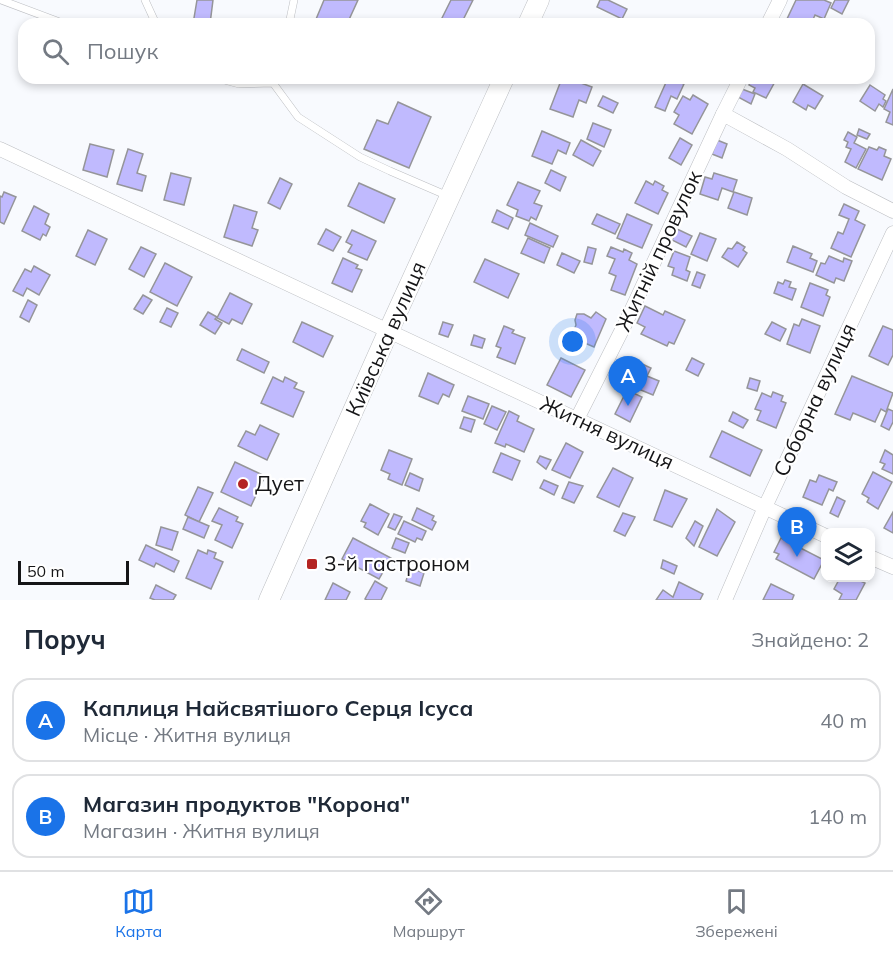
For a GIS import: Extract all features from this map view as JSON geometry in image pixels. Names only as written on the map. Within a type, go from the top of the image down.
[{"type":"street","points":[[531,18],[539,0]]},
{"type":"street","points":[[771,18],[780,0]]},
{"type":"street","name":"Київська вулиця","points":[[269,600],[501,84]]},
{"type":"street","name":"Житній провулок","points":[[577,419],[626,322],[738,84]]},
{"type":"street","points":[[723,114],[787,149],[846,187],[893,211]]},
{"type":"street","name":"Житня вулиця","points":[[0,149],[821,534]]},
{"type":"street","name":"Соборна вулиця","points":[[724,600],[893,233]]},
{"type":"street","points":[[875,559],[893,567]]},
{"type":"lane","points":[[1,0],[49,18]]},
{"type":"lane","points":[[145,0],[153,18]]},
{"type":"lane","points":[[290,18],[294,0]]},
{"type":"lane","points":[[276,84],[298,117],[342,146],[390,171],[450,196]]},
{"type":"building","points":[[197,0],[213,0],[211,18],[194,18]]},
{"type":"building","points":[[324,0],[358,0],[350,18],[316,18]]},
{"type":"building","points":[[451,0],[473,0],[464,18],[442,18]]},
{"type":"building","points":[[600,0],[608,0],[627,9],[622,18],[620,18],[597,7]]},
{"type":"building","points":[[796,0],[824,0],[831,3],[824,18],[815,15],[814,18],[787,18]]},
{"type":"building","points":[[835,0],[849,0],[842,14],[831,8]]},
{"type":"building","points":[[560,84],[584,84],[592,87],[586,103],[579,100],[573,117],[550,109]]},
{"type":"building","points":[[665,84],[684,84],[677,99],[671,96],[665,111],[655,107]]},
{"type":"building","points":[[774,84],[766,98],[753,92],[755,88],[749,85]]},
{"type":"building","points":[[803,84],[823,96],[815,109],[808,105],[806,110],[793,102]]},
{"type":"building","points":[[870,85],[885,95],[883,99],[886,101],[883,107],[879,104],[875,111],[860,101]]},
{"type":"building","points":[[742,89],[755,94],[751,104],[738,97]]},
{"type":"building","points":[[893,89],[893,125],[886,122],[890,112],[884,109]]},
{"type":"building","points":[[693,95],[708,104],[692,134],[674,124],[679,115],[674,112],[683,96],[690,100]]},
{"type":"building","points":[[603,96],[618,103],[613,113],[598,106]]},
{"type":"building","points":[[398,102],[431,117],[409,168],[364,149],[377,120],[388,124]]},
{"type":"building","points":[[593,123],[611,130],[604,147],[587,139]]},
{"type":"building","points":[[859,129],[870,134],[867,139],[857,135]]},
{"type":"building","points":[[542,131],[570,143],[566,154],[558,150],[552,164],[532,156]]},
{"type":"building","points":[[848,132],[857,137],[854,143],[866,149],[856,168],[845,162],[851,149],[846,147],[848,142],[844,140]]},
{"type":"building","points":[[680,138],[692,145],[681,165],[669,158]]},
{"type":"building","points":[[581,140],[601,151],[593,166],[573,155]]},
{"type":"building","points":[[717,140],[727,144],[722,158],[712,154]]},
{"type":"building","points":[[90,144],[114,150],[107,177],[83,170]]},
{"type":"building","points":[[869,147],[886,150],[884,156],[891,159],[882,180],[858,169]]},
{"type":"building","points":[[128,149],[143,154],[137,173],[146,176],[142,191],[117,184]]},
{"type":"building","points":[[551,170],[566,177],[560,191],[545,183]]},
{"type":"building","points":[[171,173],[191,178],[184,205],[164,200]]},
{"type":"building","points":[[714,173],[737,180],[733,192],[722,188],[718,200],[700,194],[705,177],[712,179]]},
{"type":"building","points":[[280,178],[292,184],[280,209],[268,203]]},
{"type":"building","points":[[646,181],[653,185],[655,181],[664,186],[662,190],[668,193],[658,214],[635,203]]},
{"type":"building","points":[[518,182],[540,191],[534,203],[542,206],[536,220],[531,217],[529,221],[516,216],[518,210],[507,205]]},
{"type":"building","points":[[359,183],[395,199],[384,223],[348,206]]},
{"type":"building","points":[[4,192],[16,197],[4,224],[0,222],[0,196],[2,197]]},
{"type":"building","points":[[734,192],[752,198],[747,215],[728,208]]},
{"type":"building","points":[[844,204],[859,211],[855,220],[865,225],[851,257],[831,248],[838,232],[843,234],[849,219],[839,215]]},
{"type":"building","points":[[234,205],[257,212],[252,228],[258,230],[252,246],[224,237]]},
{"type":"building","points":[[34,206],[49,214],[45,224],[50,227],[46,236],[43,234],[40,240],[22,231]]},
{"type":"building","points":[[497,210],[513,218],[508,229],[492,222]]},
{"type":"building","points":[[597,214],[620,224],[615,234],[592,224]]},
{"type":"building","points":[[627,214],[652,225],[642,248],[617,238]]},
{"type":"building","points":[[530,223],[558,236],[553,247],[525,235]]},
{"type":"building","points":[[326,229],[341,237],[333,251],[318,244]]},
{"type":"building","points":[[677,229],[692,236],[686,247],[672,240]]},
{"type":"building","points":[[88,230],[107,239],[95,265],[76,256]]},
{"type":"building","points":[[352,230],[376,241],[367,260],[348,252],[352,245],[346,242]]},
{"type":"building","points":[[700,233],[716,239],[707,261],[691,254]]},
{"type":"building","points":[[528,238],[550,248],[544,263],[521,253]]},
{"type":"building","points":[[737,242],[745,247],[743,250],[747,253],[738,267],[722,257],[728,248],[732,249]]},
{"type":"building","points":[[793,246],[812,254],[810,258],[817,261],[813,272],[787,262]]},
{"type":"building","points":[[141,247],[156,254],[144,277],[129,269]]},
{"type":"building","points":[[588,247],[596,249],[592,264],[584,262]]},
{"type":"building","points":[[611,247],[632,253],[629,260],[637,264],[625,295],[611,290],[616,276],[609,273],[615,259],[607,256]]},
{"type":"building","points":[[674,251],[690,257],[686,270],[690,272],[687,281],[672,275],[674,268],[668,266]]},
{"type":"building","points":[[562,253],[580,261],[574,273],[557,265]]},
{"type":"building","points":[[829,256],[843,262],[844,258],[852,261],[844,281],[836,278],[834,283],[816,275],[821,263],[825,264]]},
{"type":"building","points":[[343,258],[358,265],[356,268],[362,270],[352,292],[332,283]]},
{"type":"building","points":[[485,259],[519,274],[508,298],[474,282]]},
{"type":"building","points":[[165,263],[192,277],[177,306],[150,292]]},
{"type":"building","points":[[34,266],[50,275],[39,295],[27,288],[23,296],[13,291],[25,269],[31,272]]},
{"type":"building","points":[[697,272],[705,275],[700,288],[692,285]]},
{"type":"building","points":[[785,280],[791,282],[789,287],[796,289],[792,300],[774,293],[778,282],[783,284]]},
{"type":"building","points":[[810,283],[828,290],[826,295],[830,297],[823,316],[801,307]]},
{"type":"building","points":[[230,293],[252,304],[242,324],[232,319],[229,324],[217,318]]},
{"type":"building","points":[[143,295],[152,300],[143,314],[134,309]]},
{"type":"building","points":[[28,300],[37,305],[29,322],[20,317]]},
{"type":"building","points":[[645,306],[663,315],[665,311],[685,320],[674,344],[669,342],[667,346],[641,334],[645,327],[637,323]]},
{"type":"building","points":[[167,308],[178,313],[171,327],[160,322]]},
{"type":"building","points":[[208,312],[222,323],[215,334],[200,325]]},
{"type":"building","points":[[596,312],[606,319],[594,347],[571,337],[576,325],[577,314],[584,314],[591,318]]},
{"type":"building","points":[[802,319],[820,326],[810,353],[787,344],[794,324],[799,326]]},
{"type":"building","points":[[302,322],[333,336],[323,357],[293,342]]},
{"type":"building","points":[[443,322],[453,325],[448,337],[439,334]]},
{"type":"building","points":[[772,322],[786,329],[780,341],[765,334]]},
{"type":"building","points":[[504,326],[514,330],[512,333],[525,338],[515,364],[497,357],[501,348],[496,346]]},
{"type":"building","points":[[883,326],[893,330],[893,355],[888,365],[869,356]]},
{"type":"building","points":[[474,335],[485,339],[482,348],[471,345]]},
{"type":"building","points":[[242,349],[269,362],[264,373],[237,360]]},
{"type":"building","points":[[561,358],[585,370],[571,397],[547,385]]},
{"type":"building","points":[[692,358],[704,364],[698,376],[686,370]]},
{"type":"building","points":[[640,363],[651,368],[647,376],[659,381],[653,395],[624,383],[631,368],[637,370]]},
{"type":"building","points":[[428,373],[454,385],[449,397],[443,394],[438,404],[419,396]]},
{"type":"building","points":[[852,376],[893,393],[886,412],[881,409],[875,422],[853,413],[850,420],[835,414]]},
{"type":"building","points":[[273,377],[283,382],[285,377],[297,383],[294,388],[304,392],[293,417],[261,403]]},
{"type":"building","points":[[750,378],[760,381],[757,391],[747,388]]},
{"type":"building","points":[[627,390],[642,397],[630,422],[615,414]]},
{"type":"building","points":[[773,392],[783,396],[781,401],[786,403],[776,428],[757,420],[761,411],[755,409],[762,393],[771,397]]},
{"type":"building","points":[[468,396],[489,404],[483,419],[462,411]]},
{"type":"building","points":[[492,406],[506,412],[497,430],[484,424]]},
{"type":"building","points":[[888,409],[893,411],[893,422],[889,430],[881,426]]},
{"type":"building","points":[[509,411],[519,416],[517,421],[534,429],[524,452],[506,444],[505,447],[495,443]]},
{"type":"building","points":[[733,412],[748,420],[743,428],[729,421]]},
{"type":"building","points":[[464,417],[475,420],[471,432],[460,428]]},
{"type":"building","points":[[260,425],[279,434],[267,460],[238,446],[246,431],[255,435]]},
{"type":"building","points":[[722,431],[762,450],[750,476],[710,457]]},
{"type":"building","points":[[566,443],[583,452],[570,478],[552,470]]},
{"type":"building","points":[[389,450],[412,459],[402,485],[388,479],[390,474],[381,470]]},
{"type":"building","points":[[885,450],[893,455],[893,474],[882,469],[885,464],[880,462]]},
{"type":"building","points":[[501,453],[520,461],[512,480],[493,472]]},
{"type":"building","points":[[540,456],[551,460],[546,469],[537,462]]},
{"type":"building","name":"Дует","points":[[235,462],[265,476],[251,506],[221,492]]},
{"type":"building","points":[[613,468],[633,478],[619,507],[597,497]]},
{"type":"building","points":[[873,472],[892,482],[878,509],[867,502],[869,498],[862,494]]},
{"type":"building","points":[[410,473],[423,479],[419,491],[405,485]]},
{"type":"building","points":[[819,475],[837,482],[833,491],[829,489],[822,505],[803,497],[810,480],[816,482]]},
{"type":"building","points":[[544,480],[558,486],[554,495],[540,488]]},
{"type":"building","points":[[569,482],[583,486],[574,503],[562,498]]},
{"type":"building","points":[[198,487],[213,493],[199,522],[185,515]]},
{"type":"building","points":[[665,490],[687,499],[672,527],[654,520]]},
{"type":"building","points":[[837,497],[845,501],[838,517],[830,513]]},
{"type":"building","points":[[370,504],[389,514],[378,535],[364,527],[366,523],[361,521]]},
{"type":"building","points":[[219,508],[238,517],[236,521],[243,524],[232,548],[215,540],[222,525],[212,521]]},
{"type":"building","points":[[417,508],[434,516],[432,520],[436,522],[432,530],[412,520]]},
{"type":"building","points":[[717,509],[735,522],[717,556],[699,547]]},
{"type":"building","points":[[893,512],[893,533],[884,528]]},
{"type":"building","points":[[623,513],[635,517],[625,536],[614,531]]},
{"type":"building","points":[[394,514],[402,517],[395,530],[388,527]]},
{"type":"building","points":[[188,517],[209,526],[204,538],[183,529]]},
{"type":"building","points":[[404,521],[426,531],[422,540],[417,538],[415,542],[398,534]]},
{"type":"building","points":[[695,521],[703,526],[694,546],[686,538]]},
{"type":"building","points":[[161,527],[178,532],[172,550],[156,545]]},
{"type":"building","points":[[353,538],[391,558],[379,579],[342,559]]},
{"type":"building","points":[[396,538],[409,543],[405,553],[392,548]]},
{"type":"building","points":[[781,538],[821,558],[821,566],[814,579],[776,559],[779,554],[774,552]]},
{"type":"building","points":[[146,545],[179,561],[174,572],[156,563],[154,567],[139,560]]},
{"type":"building","points":[[198,550],[207,554],[208,550],[216,553],[214,558],[223,562],[211,589],[186,578]]},
{"type":"building","points":[[663,560],[677,566],[674,574],[661,568]]},
{"type":"building","points":[[410,568],[424,573],[420,586],[406,581]]},
{"type":"building","points":[[375,581],[387,588],[381,600],[367,600],[365,599]]},
{"type":"building","points":[[679,582],[703,594],[700,600],[656,600],[663,590],[673,597]]},
{"type":"building","points":[[838,582],[865,583],[856,600],[839,600],[842,594],[834,589]]},
{"type":"building","points":[[333,583],[350,592],[346,600],[325,600]]},
{"type":"building","points":[[771,584],[794,595],[792,600],[763,600]]},
{"type":"building","points":[[156,585],[176,595],[173,600],[150,598]]},
{"type":"place","name":"Каплиця Найсвятішого Серця Ісуса","points":[[628,406]]},
{"type":"place","name":"Дует","points":[[243,484]]},
{"type":"place","name":"Магазин продуктов \"Корона\"","points":[[797,557]]},
{"type":"place","name":"3-й гастроном","points":[[312,564]]}]
